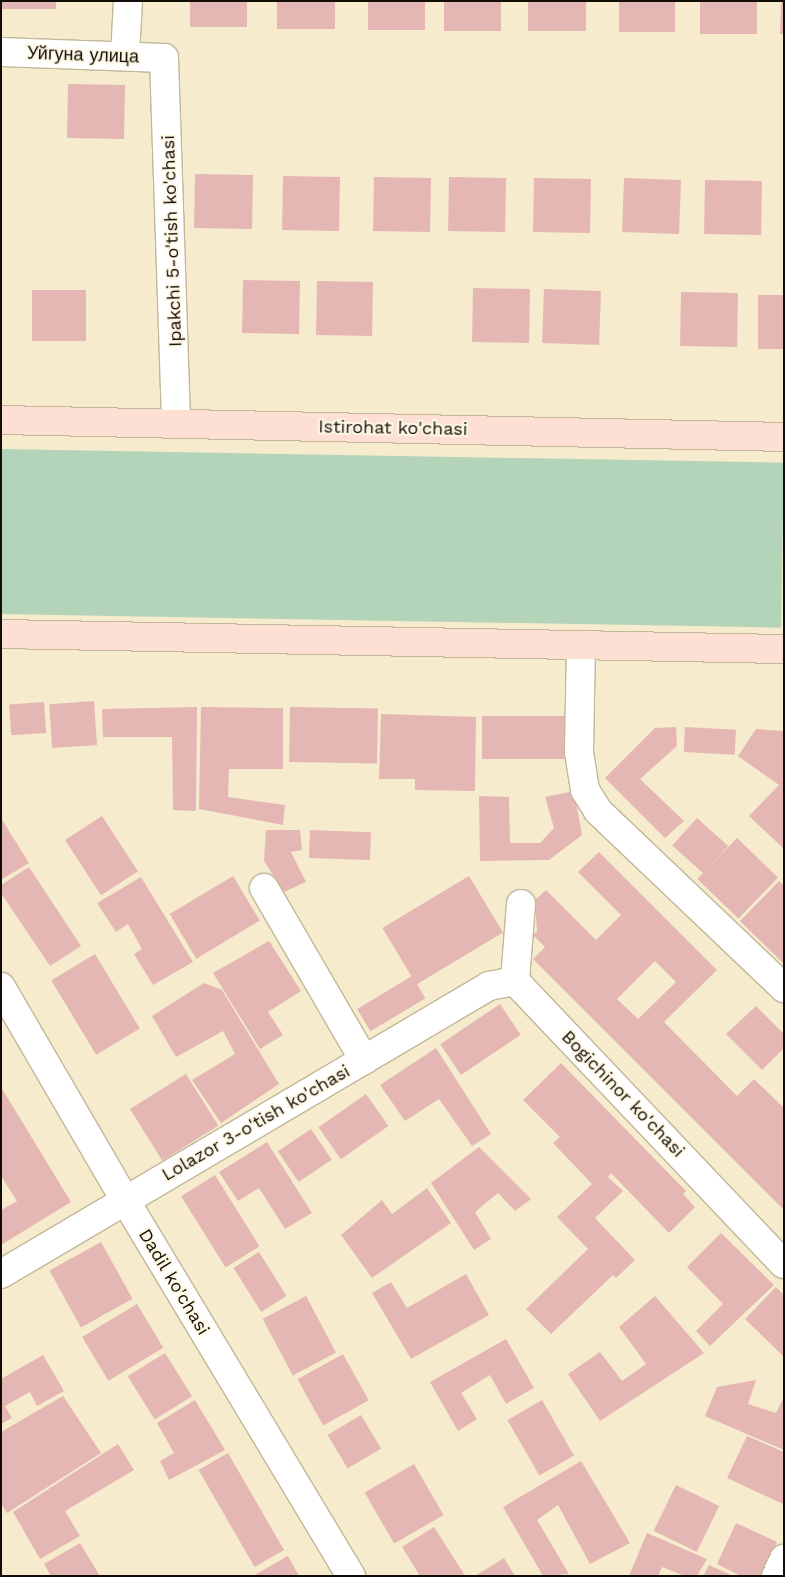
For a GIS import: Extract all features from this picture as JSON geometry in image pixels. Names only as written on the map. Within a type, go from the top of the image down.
[{"type":"main road","name":"Istirohat ko'chasi","points":[[1,420],[784,437]]},
{"type":"main road","points":[[1,634],[784,649]]},
{"type":"street","points":[[125,56],[128,1]]},
{"type":"street","name":"Уйгуна улица","points":[[1,52],[164,58]]},
{"type":"street","name":"Ipakchi 5-o'tish ko'chasi","points":[[164,58],[176,423]]},
{"type":"street","points":[[581,646],[579,752],[585,790],[598,812],[784,988]]},
{"type":"street","points":[[264,888],[364,1060]]},
{"type":"street","points":[[515,981],[521,904]]},
{"type":"street","name":"Lolazor 3-o'tish ko'chasi","points":[[1,1274],[489,986],[515,981]]},
{"type":"street","name":"Bogichinor ko'chasi","points":[[515,981],[784,1264]]},
{"type":"street","name":"Dadil ko'chasi","points":[[1,987],[124,1200],[351,1576]]},
{"type":"street","points":[[776,1576],[784,1559]]},
{"type":"green space","points":[[1,449],[784,463],[781,628],[1,614]]},
{"type":"building","points":[[1,1],[56,1],[56,9],[1,9]]},
{"type":"building","points":[[190,1],[247,1],[247,27],[190,27]]},
{"type":"building","points":[[277,1],[335,1],[335,29],[277,29]]},
{"type":"building","points":[[368,1],[425,1],[425,30],[368,30]]},
{"type":"building","points":[[444,1],[501,1],[501,31],[444,31]]},
{"type":"building","points":[[528,1],[586,1],[586,31],[528,31]]},
{"type":"building","points":[[619,1],[675,1],[675,32],[619,32]]},
{"type":"building","points":[[700,1],[757,1],[757,34],[700,34]]},
{"type":"building","points":[[781,1],[784,1],[784,34],[780,34]]},
{"type":"building","points":[[68,84],[125,85],[124,139],[67,138]]},
{"type":"building","points":[[195,174],[253,175],[252,229],[194,228]]},
{"type":"building","points":[[283,176],[340,177],[339,231],[282,230]]},
{"type":"building","points":[[374,177],[431,178],[430,232],[373,231]]},
{"type":"building","points":[[449,177],[506,178],[505,232],[448,231]]},
{"type":"building","points":[[534,178],[591,179],[590,233],[533,232]]},
{"type":"building","points":[[624,178],[681,180],[679,234],[622,232]]},
{"type":"building","points":[[705,180],[762,181],[761,235],[704,234]]},
{"type":"building","points":[[243,280],[300,281],[299,334],[242,333]]},
{"type":"building","points":[[317,281],[373,282],[372,336],[316,335]]},
{"type":"building","points":[[473,288],[530,289],[529,343],[472,342]]},
{"type":"building","points":[[544,289],[601,291],[599,345],[542,343]]},
{"type":"building","points":[[32,290],[86,290],[86,341],[32,341]]},
{"type":"building","points":[[681,292],[738,293],[737,347],[680,346]]},
{"type":"building","points":[[758,295],[784,295],[784,349],[758,349]]},
{"type":"building","points":[[94,701],[97,745],[52,748],[49,704]]},
{"type":"building","points":[[44,702],[46,733],[11,735],[9,704]]},
{"type":"building","points":[[197,707],[196,811],[173,810],[172,737],[103,737],[102,709]]},
{"type":"building","points":[[201,707],[283,708],[283,769],[229,769],[228,797],[285,805],[283,825],[199,809]]},
{"type":"building","points":[[290,707],[378,709],[377,764],[289,762]]},
{"type":"building","points":[[381,714],[476,717],[475,791],[415,790],[415,779],[379,779]]},
{"type":"building","points":[[482,716],[574,716],[574,759],[482,759]]},
{"type":"building","points":[[676,727],[677,746],[640,779],[684,821],[665,838],[605,778],[655,728]]},
{"type":"building","points":[[685,727],[736,730],[735,755],[684,752]]},
{"type":"building","points":[[756,729],[784,731],[784,849],[749,816],[779,785],[738,756]]},
{"type":"building","points":[[574,791],[582,835],[549,860],[480,861],[479,796],[509,797],[510,843],[540,843],[554,828],[545,797]]},
{"type":"building","points":[[102,816],[138,871],[101,895],[65,840]]},
{"type":"building","points":[[1,818],[29,863],[1,880]]},
{"type":"building","points":[[697,818],[728,846],[703,874],[672,845]]},
{"type":"building","points":[[266,830],[300,830],[302,850],[291,852],[306,882],[284,892],[264,861]]},
{"type":"building","points":[[310,830],[371,832],[370,860],[309,858]]},
{"type":"building","points":[[737,838],[778,878],[738,919],[697,879]]},
{"type":"building","points":[[599,852],[717,970],[664,1022],[737,1096],[754,1079],[784,1108],[784,1210],[533,959],[545,947],[533,935],[537,931],[535,900],[546,890],[596,940],[621,915],[578,872]],"holes":[[[655,961],[676,982],[638,1019],[617,999]]]},
{"type":"building","points":[[29,867],[81,946],[50,966],[1,893],[1,885]]},
{"type":"building","points":[[233,876],[260,921],[196,959],[170,914]]},
{"type":"building","points":[[469,876],[503,933],[416,985],[382,928]]},
{"type":"building","points":[[141,877],[193,962],[153,985],[134,954],[142,949],[128,924],[116,932],[97,903]]},
{"type":"building","points":[[779,881],[784,886],[784,964],[740,921]]},
{"type":"building","points":[[269,941],[301,991],[268,1012],[283,1035],[260,1049],[213,973]]},
{"type":"building","points":[[95,954],[140,1029],[96,1055],[51,980]]},
{"type":"building","points":[[412,976],[425,998],[371,1031],[357,1009]]},
{"type":"building","points":[[204,983],[222,990],[279,1084],[221,1123],[192,1080],[235,1054],[223,1031],[176,1057],[152,1016]]},
{"type":"building","points":[[500,1004],[521,1035],[461,1075],[440,1044]]},
{"type":"building","points":[[756,1006],[784,1034],[784,1048],[762,1070],[726,1034]]},
{"type":"building","points":[[436,1048],[491,1134],[472,1146],[439,1099],[405,1121],[380,1085]]},
{"type":"building","points":[[561,1063],[686,1191],[683,1194],[695,1207],[669,1233],[611,1173],[608,1177],[623,1191],[595,1218],[635,1260],[616,1278],[613,1275],[551,1334],[526,1309],[588,1249],[557,1217],[592,1184],[553,1143],[560,1137],[523,1100]]},
{"type":"building","points":[[186,1074],[218,1126],[162,1161],[130,1109]]},
{"type":"building","points":[[1,1087],[71,1202],[1,1245],[1,1210],[17,1201],[1,1176]]},
{"type":"building","points":[[366,1094],[388,1126],[341,1159],[318,1127]]},
{"type":"building","points":[[311,1129],[332,1160],[299,1182],[278,1151]]},
{"type":"building","points":[[267,1142],[312,1213],[285,1229],[259,1188],[238,1201],[219,1172]]},
{"type":"building","points":[[479,1147],[531,1199],[515,1211],[498,1193],[475,1212],[491,1239],[474,1250],[431,1183]]},
{"type":"building","points":[[215,1175],[260,1246],[226,1267],[181,1196]]},
{"type":"building","points":[[427,1188],[451,1223],[372,1278],[341,1235],[382,1200],[392,1214]]},
{"type":"building","points":[[721,1233],[774,1285],[710,1346],[696,1331],[723,1304],[687,1267]]},
{"type":"building","points":[[101,1242],[133,1299],[81,1327],[49,1271]]},
{"type":"building","points":[[259,1252],[287,1296],[261,1312],[234,1268]]},
{"type":"building","points":[[466,1274],[489,1315],[411,1359],[372,1293],[391,1282],[407,1308]]},
{"type":"building","points":[[776,1287],[784,1295],[784,1357],[745,1319]]},
{"type":"building","points":[[306,1296],[336,1353],[293,1376],[263,1319]]},
{"type":"building","points":[[655,1296],[704,1353],[600,1421],[568,1374],[600,1352],[622,1381],[646,1364],[619,1327]]},
{"type":"building","points":[[137,1304],[163,1348],[108,1381],[82,1337]]},
{"type":"building","points":[[506,1339],[534,1388],[506,1404],[490,1375],[461,1393],[477,1419],[458,1431],[430,1382]]},
{"type":"building","points":[[165,1353],[192,1396],[155,1420],[128,1376]]},
{"type":"building","points":[[343,1354],[369,1400],[323,1426],[298,1379]]},
{"type":"building","points":[[43,1355],[64,1391],[37,1406],[30,1392],[5,1406],[12,1418],[1,1424],[1,1379]]},
{"type":"building","points":[[756,1380],[748,1404],[776,1413],[784,1397],[784,1450],[705,1416],[717,1387]]},
{"type":"building","points":[[63,1396],[101,1453],[7,1513],[1,1504],[1,1432]]},
{"type":"building","points":[[195,1400],[225,1450],[169,1480],[160,1461],[174,1453],[157,1423]]},
{"type":"building","points":[[542,1400],[574,1455],[539,1475],[507,1420]]},
{"type":"building","points":[[361,1415],[381,1448],[348,1469],[328,1435]]},
{"type":"building","points":[[747,1436],[784,1452],[783,1504],[727,1478]]},
{"type":"building","points":[[118,1444],[134,1470],[65,1511],[80,1536],[40,1559],[13,1512]]},
{"type":"building","points":[[228,1453],[284,1550],[255,1567],[199,1470]]},
{"type":"building","points":[[581,1461],[630,1543],[590,1564],[558,1505],[537,1520],[569,1574],[543,1576],[503,1507]]},
{"type":"building","points":[[414,1464],[444,1515],[394,1544],[365,1492]]},
{"type":"building","points":[[676,1485],[719,1506],[697,1552],[654,1531]]},
{"type":"building","points":[[736,1523],[777,1542],[761,1576],[741,1576],[717,1564]]},
{"type":"building","points":[[434,1527],[464,1574],[462,1576],[420,1576],[402,1547]]},
{"type":"building","points":[[647,1533],[707,1559],[697,1576],[685,1576],[662,1567],[658,1576],[629,1576]]},
{"type":"building","points":[[80,1543],[100,1576],[51,1576],[44,1564]]},
{"type":"building","points":[[288,1556],[299,1576],[257,1576],[256,1574]]},
{"type":"building","points":[[504,1558],[515,1576],[475,1576]]},
{"type":"building","points":[[709,1565],[733,1576],[703,1576]]}]
